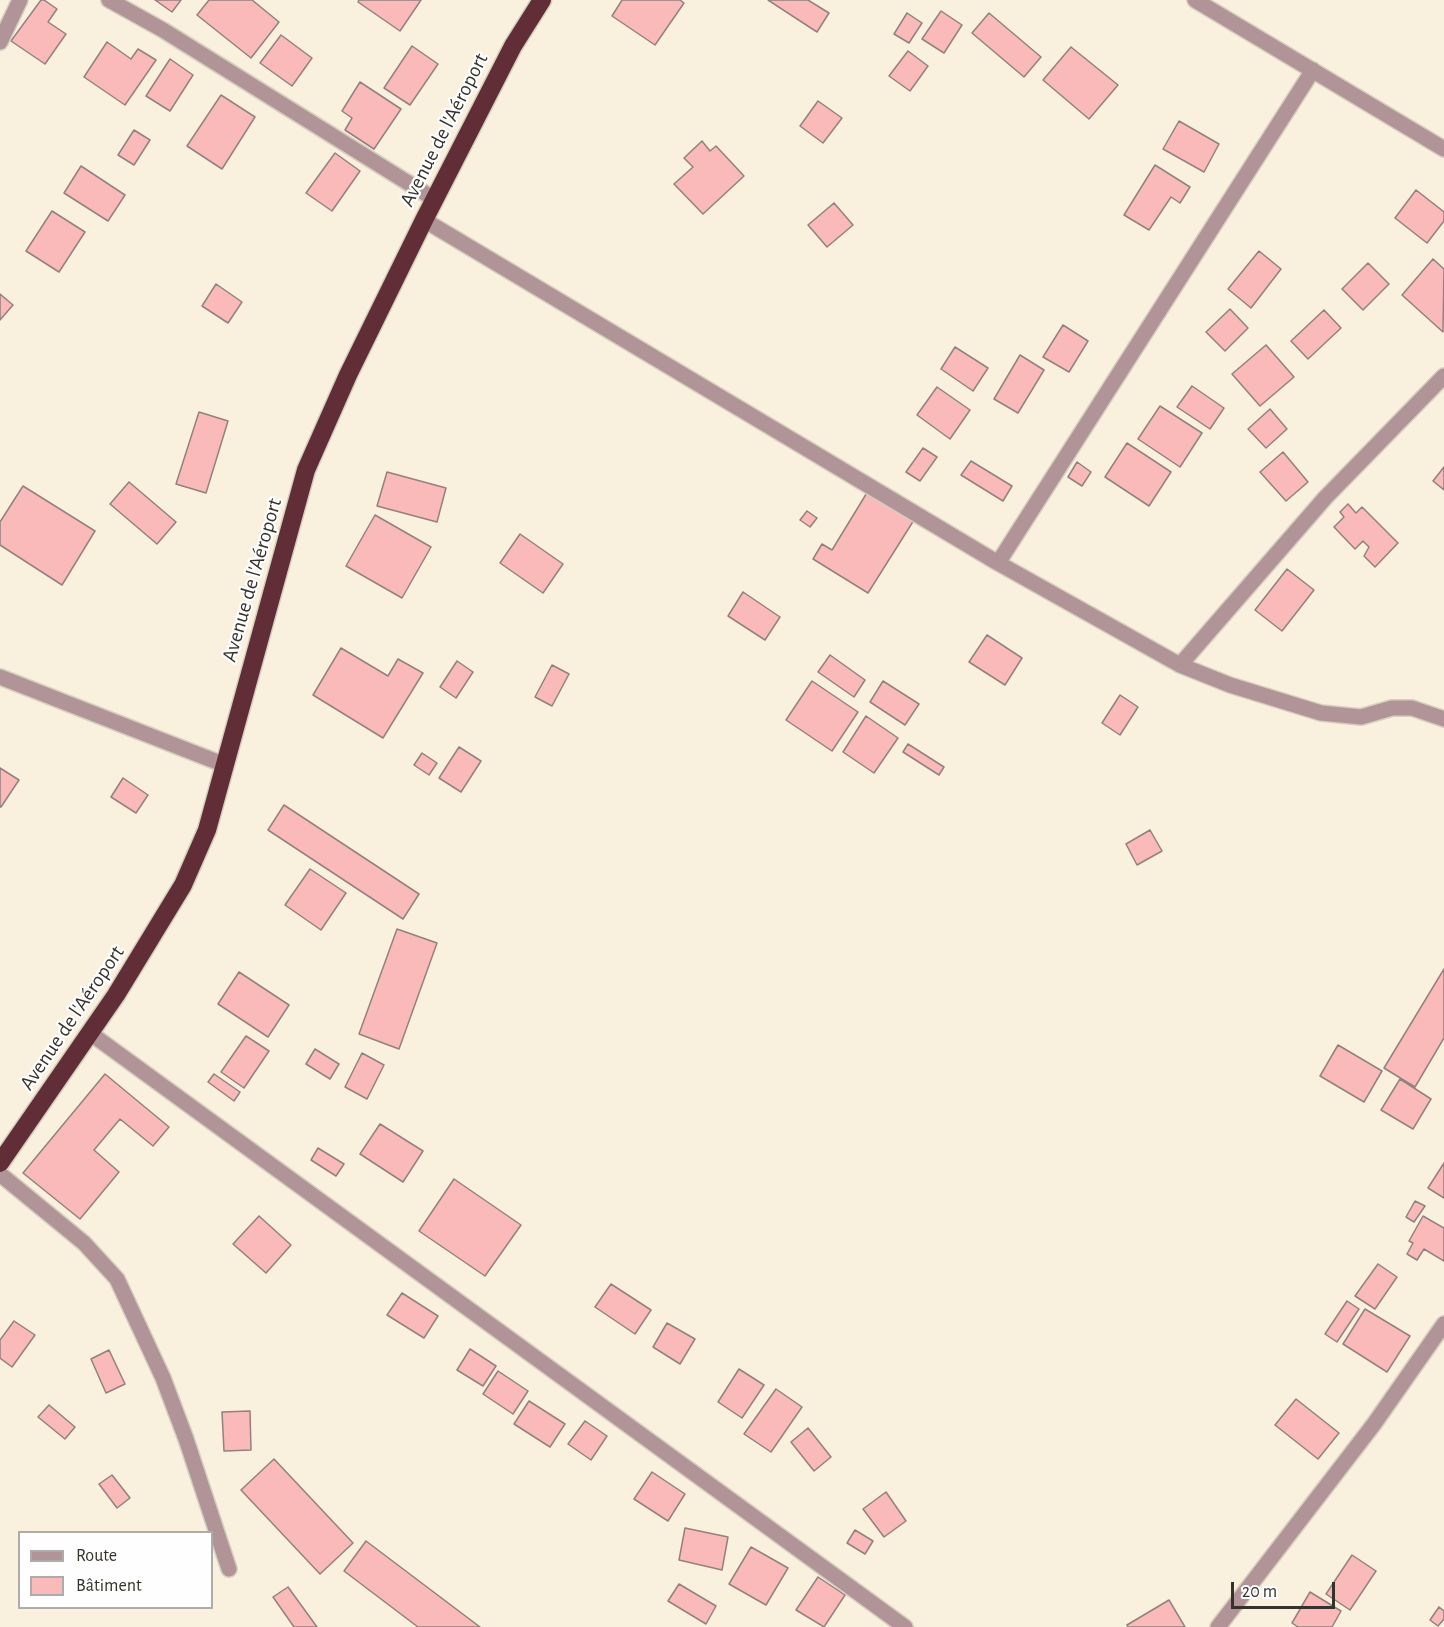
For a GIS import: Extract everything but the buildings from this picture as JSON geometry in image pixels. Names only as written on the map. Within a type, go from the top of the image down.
[{"type":"highway","name":"Avenue de l'Aéroport","points":[[0,1163],[144,951],[183,885],[207,830],[306,470],[348,375],[424,219],[513,46],[542,0]]},
{"type":"street","points":[[0,42],[20,0]]},
{"type":"street","points":[[110,0],[434,200]]},
{"type":"street","points":[[1195,0],[1444,148]]},
{"type":"street","points":[[998,563],[1313,70]]},
{"type":"street","points":[[424,219],[998,563],[1180,665],[1230,685],[1321,713],[1361,717],[1392,708],[1412,708],[1444,719]]},
{"type":"street","points":[[1180,665],[1325,498],[1444,376]]},
{"type":"street","points":[[0,677],[225,765]]},
{"type":"street","points":[[90,1033],[905,1627]]},
{"type":"street","points":[[0,1174],[84,1243],[117,1279],[167,1388],[229,1569]]},
{"type":"street","points":[[1218,1627],[1374,1424],[1444,1324]]}]
